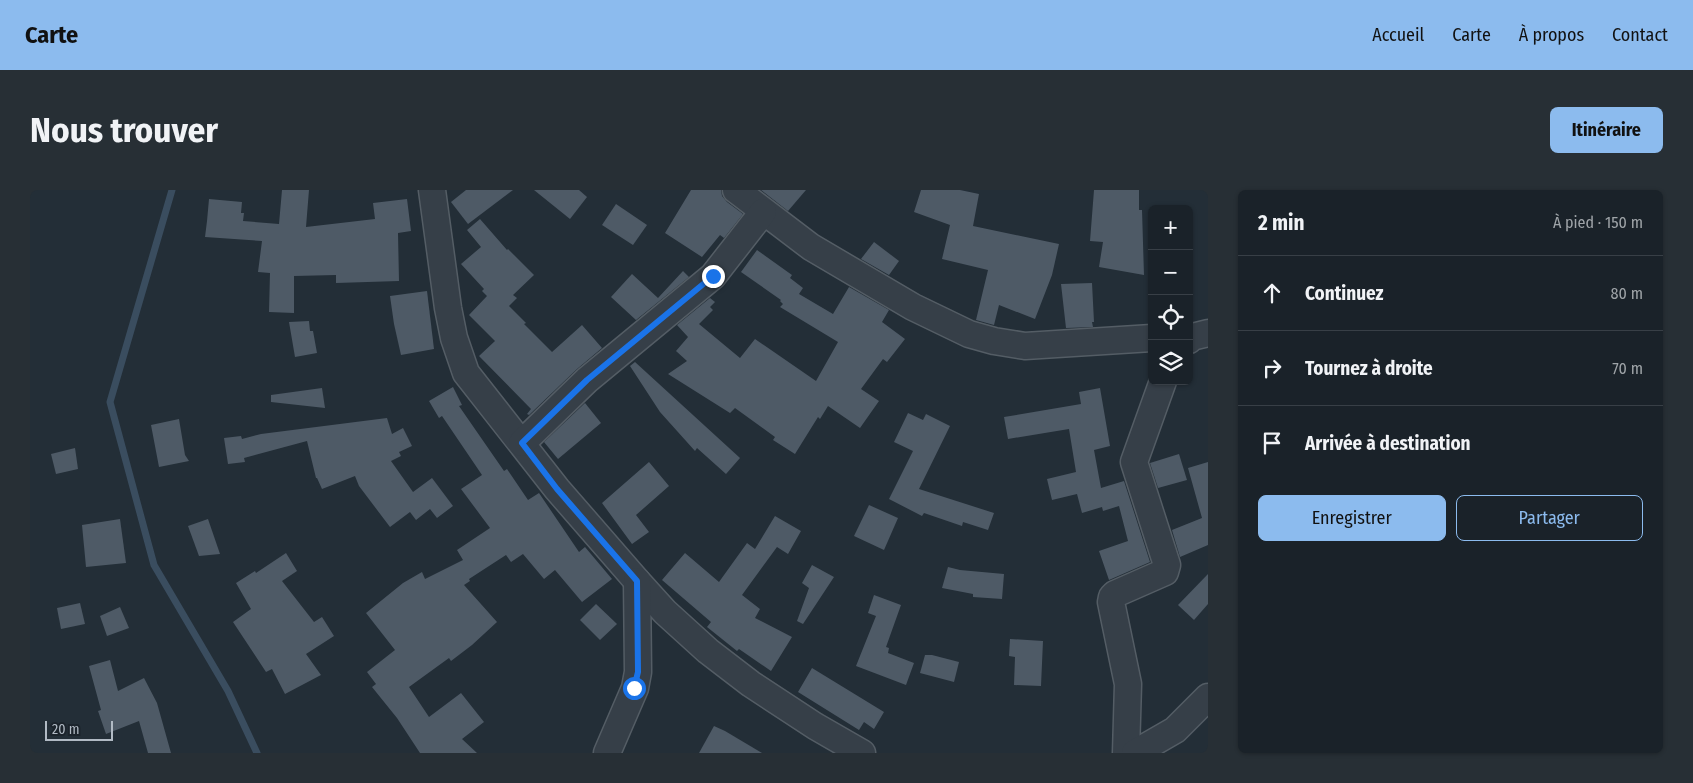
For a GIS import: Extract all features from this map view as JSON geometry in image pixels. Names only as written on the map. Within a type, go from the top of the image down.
[{"type":"street","points":[[432,190],[448,308],[454,338],[466,373],[557,489],[665,612],[708,651],[751,684],[815,726],[862,753]]},
{"type":"street","points":[[736,190],[811,247],[913,307],[969,334],[994,341],[1026,346],[1148,338]]},
{"type":"street","points":[[522,443],[587,380],[713,276],[763,212]]},
{"type":"street","points":[[1126,753],[1128,684],[1111,602],[1115,594],[1165,572],[1167,569],[1134,462],[1163,385]]},
{"type":"street","points":[[607,753],[634,688],[638,672],[637,581]]},
{"type":"street","points":[[1135,753],[1174,730],[1208,697]]},
{"type":"building","points":[[282,190],[309,190],[306,227],[375,219],[373,203],[407,199],[411,231],[398,233],[399,281],[336,283],[336,275],[294,276],[294,313],[269,312],[270,273],[258,272],[262,241],[205,237],[209,199],[242,202],[241,213],[244,213],[243,221],[279,224]]},
{"type":"building","points":[[466,190],[513,190],[468,224],[451,202]]},
{"type":"building","points":[[534,190],[579,190],[587,197],[570,219]]},
{"type":"building","points":[[691,190],[721,190],[722,196],[727,202],[743,214],[724,238],[720,235],[702,257],[665,233]]},
{"type":"building","points":[[761,190],[806,190],[788,211]]},
{"type":"building","points":[[921,190],[960,190],[979,194],[973,226],[1059,244],[1052,275],[1035,319],[999,305],[994,325],[976,320],[988,270],[942,259],[950,225],[914,212]]},
{"type":"building","points":[[1094,190],[1139,190],[1139,210],[1142,210],[1144,275],[1099,267],[1103,242],[1090,241]]},
{"type":"building","points":[[616,204],[647,225],[633,245],[602,225]]},
{"type":"building","points":[[480,219],[507,250],[534,275],[513,295],[517,298],[509,306],[526,323],[524,324],[552,352],[582,325],[602,348],[529,415],[527,414],[531,409],[479,356],[495,341],[469,315],[487,296],[482,291],[484,289],[461,264],[481,247],[467,230]]},
{"type":"building","points":[[874,242],[899,261],[889,275],[861,259]]},
{"type":"building","points":[[757,250],[792,275],[790,278],[803,288],[799,294],[833,314],[849,287],[889,310],[882,322],[905,339],[887,362],[883,359],[861,389],[879,401],[860,428],[828,406],[820,419],[818,417],[795,454],[773,440],[775,437],[735,408],[730,413],[668,374],[687,361],[676,351],[688,337],[677,325],[710,298],[715,302],[710,307],[713,310],[699,324],[740,358],[755,339],[816,381],[838,342],[780,307],[783,304],[781,300],[741,272]]},
{"type":"building","points":[[683,271],[689,277],[636,320],[611,297],[632,274],[658,298]]},
{"type":"building","points":[[1092,283],[1093,327],[1066,328],[1061,284]]},
{"type":"building","points":[[427,291],[434,349],[401,355],[390,296]]},
{"type":"building","points":[[309,321],[317,353],[295,357],[289,322]]},
{"type":"building","points":[[635,362],[740,458],[726,474],[697,448],[695,451],[660,412],[630,366]]},
{"type":"building","points":[[453,387],[462,405],[459,406],[504,471],[507,469],[528,500],[539,493],[579,552],[585,547],[612,579],[582,602],[555,570],[544,579],[523,554],[511,562],[506,555],[469,579],[470,581],[464,585],[497,622],[451,661],[449,658],[409,687],[429,717],[461,693],[484,722],[462,739],[477,753],[420,753],[397,718],[372,687],[376,684],[367,672],[395,650],[366,613],[403,583],[422,572],[425,579],[463,560],[457,550],[490,528],[461,489],[482,475],[442,416],[439,418],[429,401]]},
{"type":"building","points":[[322,388],[325,408],[271,402],[271,395]]},
{"type":"building","points":[[1100,388],[1110,446],[1094,450],[1101,488],[1124,481],[1150,562],[1109,580],[1099,551],[1128,541],[1119,506],[1103,511],[1102,507],[1082,513],[1077,494],[1052,500],[1047,479],[1076,472],[1069,429],[1008,439],[1004,417],[1081,404],[1079,392]]},
{"type":"building","points":[[585,403],[601,423],[558,459],[544,442]]},
{"type":"building","points":[[908,413],[923,420],[926,414],[950,426],[919,489],[994,513],[988,530],[963,522],[962,526],[924,513],[922,516],[889,499],[913,451],[894,442]]},
{"type":"building","points":[[387,418],[392,434],[403,428],[412,446],[399,452],[401,456],[391,461],[413,492],[432,478],[453,506],[437,518],[430,509],[416,520],[410,512],[390,527],[359,486],[355,476],[322,489],[316,478],[307,441],[244,458],[245,462],[228,464],[224,438],[241,436],[242,439],[261,434]]},
{"type":"building","points":[[179,419],[185,455],[189,461],[159,467],[151,425]]},
{"type":"building","points":[[75,448],[78,469],[56,474],[51,454]]},
{"type":"building","points":[[1179,454],[1187,480],[1158,488],[1150,463]]},
{"type":"building","points":[[649,462],[669,486],[636,515],[649,532],[632,544],[602,503]]},
{"type":"building","points":[[1208,462],[1208,545],[1180,557],[1172,530],[1202,518],[1188,468]]},
{"type":"building","points":[[869,505],[898,518],[884,550],[854,536]]},
{"type":"building","points":[[775,516],[801,531],[788,554],[777,547],[742,595],[760,609],[755,618],[792,637],[771,671],[739,649],[737,651],[707,627],[711,622],[662,580],[685,553],[719,582],[747,543],[755,549]]},
{"type":"building","points":[[120,519],[126,563],[86,567],[82,525]]},
{"type":"building","points":[[208,519],[220,554],[199,556],[188,526]]},
{"type":"building","points":[[286,553],[297,571],[282,581],[314,622],[322,617],[334,636],[306,654],[321,675],[285,694],[272,669],[266,672],[233,622],[251,609],[236,583],[255,571],[256,573]]},
{"type":"building","points":[[812,565],[834,577],[803,624],[797,621],[809,588],[802,583]]},
{"type":"building","points":[[948,567],[1004,574],[1002,599],[973,597],[973,594],[942,588]]},
{"type":"building","points":[[1208,574],[1208,604],[1194,620],[1178,605]]},
{"type":"building","points":[[874,595],[901,605],[886,647],[889,648],[888,653],[914,663],[906,685],[856,666],[876,616],[868,613]]},
{"type":"building","points":[[80,603],[85,624],[61,629],[57,608]]},
{"type":"building","points":[[596,604],[617,624],[600,640],[580,620]]},
{"type":"building","points":[[120,607],[129,628],[107,636],[100,616]]},
{"type":"building","points":[[1010,639],[1043,641],[1041,686],[1014,685],[1015,657],[1009,656]]},
{"type":"building","points":[[925,655],[959,662],[954,682],[920,673]]},
{"type":"building","points":[[110,660],[118,691],[144,678],[157,703],[171,753],[148,753],[139,721],[106,734],[98,711],[101,710],[89,666]]},
{"type":"building","points":[[812,668],[884,712],[874,729],[864,722],[859,730],[798,692]]},
{"type":"building","points":[[714,726],[725,731],[762,753],[699,753]]},
{"type":"waterway","points":[[172,190],[110,402],[154,565],[228,691],[257,753]]},
{"type":"route","points":[[634,688],[638,672],[637,581],[557,489],[522,443],[587,380],[713,276]]}]
